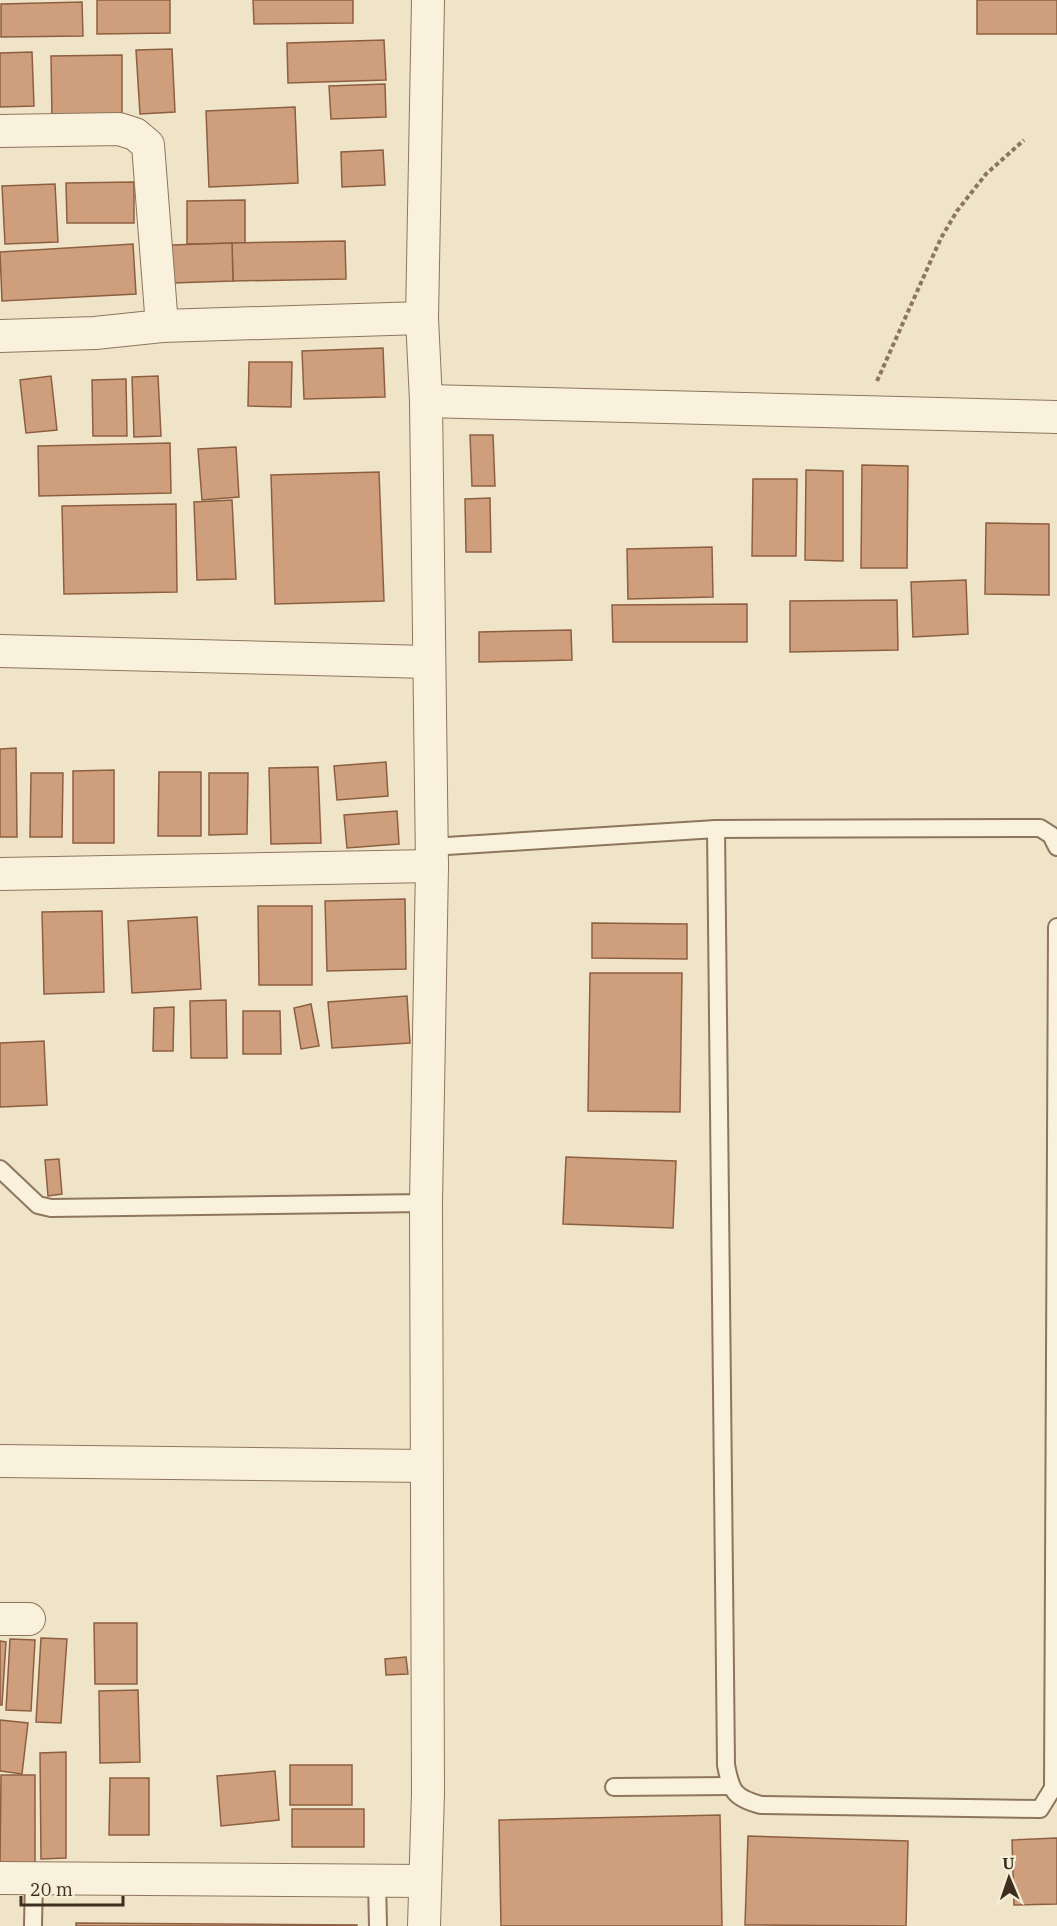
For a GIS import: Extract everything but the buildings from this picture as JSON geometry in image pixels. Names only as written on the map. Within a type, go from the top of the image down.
[{"type":"street","points":[[424,1926],[428,1793],[426,1203],[432,856],[426,401],[422,318],[428,0]]},
{"type":"street","points":[[0,131],[119,129],[135,134],[148,145],[162,326]]},
{"type":"street","points":[[0,336],[95,333],[162,326],[422,318]]},
{"type":"street","points":[[426,401],[1057,417]]},
{"type":"street","points":[[0,651],[428,662]]},
{"type":"street","points":[[0,874],[432,856]]},
{"type":"street","points":[[0,1461],[426,1466]]},
{"type":"street","points":[[0,1878],[424,1881]]},
{"type":"lane","points":[[432,856],[716,829],[1040,828],[1051,835],[1057,847]]},
{"type":"lane","points":[[716,829],[726,1765],[730,1786],[741,1800],[761,1805],[1040,1809],[1053,1788],[1057,927]]},
{"type":"lane","points":[[0,1170],[38,1205],[51,1208],[426,1203]]},
{"type":"lane","points":[[614,1787],[730,1786]]},
{"type":"lane","points":[[33,1926],[34,1879]]},
{"type":"lane","points":[[377,1881],[378,1926]]},
{"type":"path","points":[[877,412],[871,393],[921,288],[941,238],[957,210],[986,174],[1024,140]]}]
